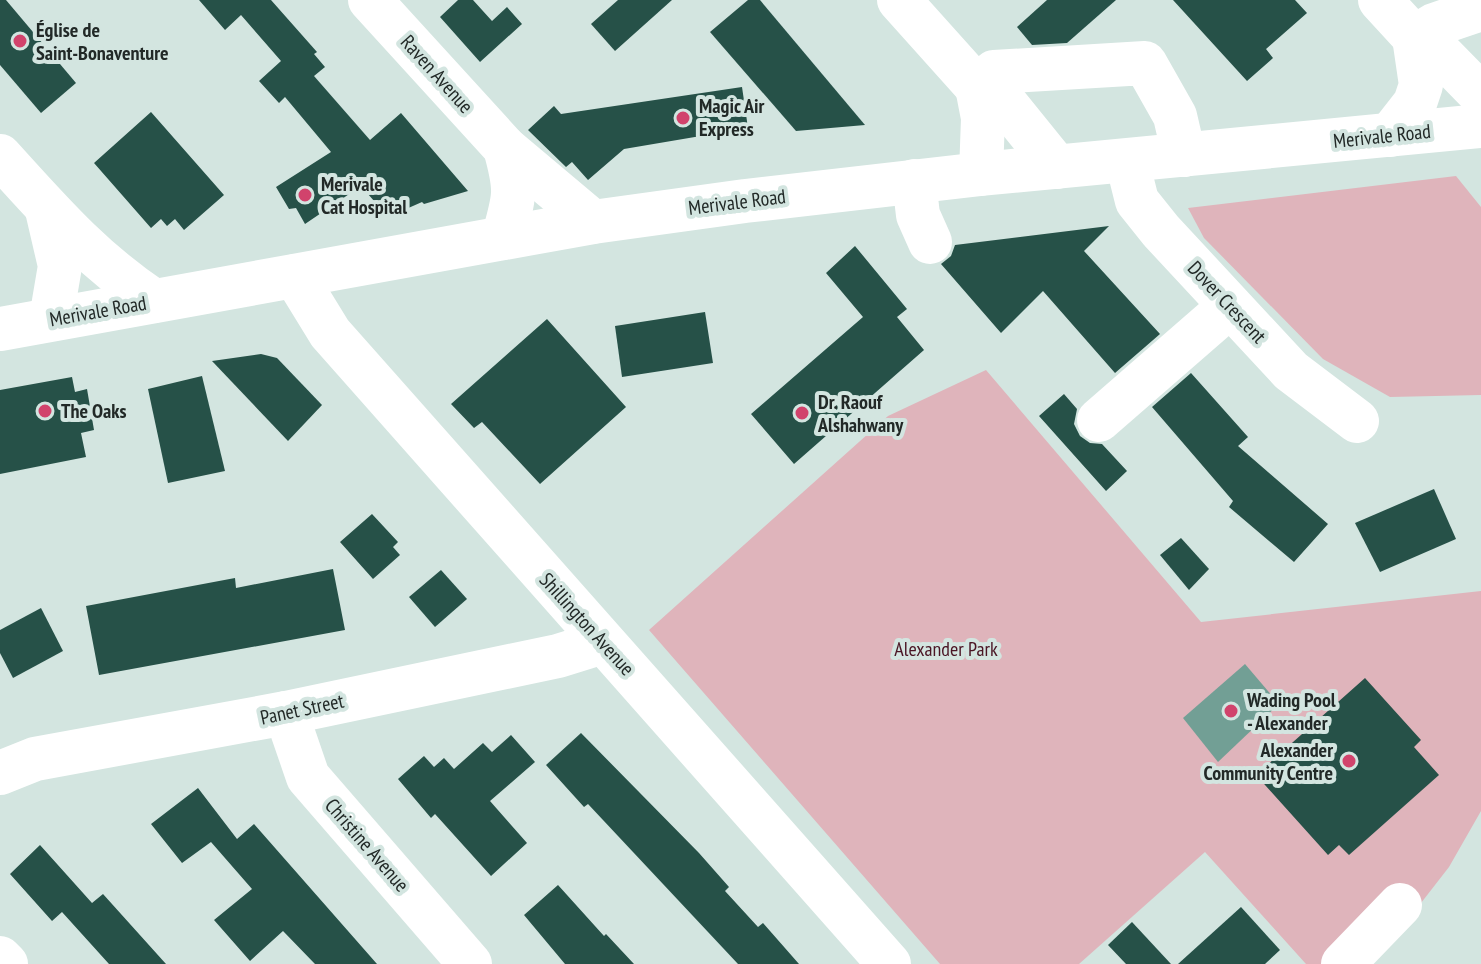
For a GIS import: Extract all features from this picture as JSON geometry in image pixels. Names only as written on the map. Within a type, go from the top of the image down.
[{"type":"street","name":"Raven Avenue","points":[[370,0],[505,148],[593,222]]},
{"type":"street","points":[[899,0],[977,87],[1002,99],[1057,167]]},
{"type":"street","points":[[1380,0],[1414,37],[1441,54],[1481,95]]},
{"type":"street","points":[[1414,37],[1434,25],[1481,9]]},
{"type":"street","points":[[1390,135],[1415,103],[1421,85],[1414,37]]},
{"type":"street","points":[[977,87],[994,72],[1145,63],[1175,116],[1184,155]]},
{"type":"street","points":[[977,87],[983,118],[981,174]]},
{"type":"street","name":"Merivale Road","points":[[0,329],[593,222],[914,181],[1481,126]]},
{"type":"street","name":"Raven Avenue","points":[[503,238],[514,195],[514,178],[505,148]]},
{"type":"street","points":[[0,156],[102,264],[154,301]]},
{"type":"street","name":"Dover Crescent","points":[[1127,161],[1137,201],[1161,231],[1291,371],[1357,421]]},
{"type":"street","points":[[914,181],[918,215],[930,242]]},
{"type":"street","points":[[47,207],[60,266],[51,319]]},
{"type":"street","name":"Shillington Avenue","points":[[295,276],[330,333],[889,964]]},
{"type":"street","points":[[1099,420],[1230,306]]},
{"type":"street","name":"Panet Street","points":[[0,773],[35,759],[286,713],[558,656],[603,642]]},
{"type":"street","name":"Christine Avenue","points":[[286,713],[308,777],[470,964]]},
{"type":"street","points":[[1343,964],[1400,905]]},
{"type":"street","points":[[0,958],[6,964]]},
{"type":"green space","points":[[1456,176],[1481,207],[1481,395],[1390,397],[1323,359],[1204,238],[1188,208]]},
{"type":"green space","name":"Alexander Park","points":[[986,370],[1201,622],[1481,591],[1481,811],[1449,867],[1421,903],[1343,964],[1306,964],[1205,852],[1079,964],[940,964],[649,630],[888,416]]},
{"type":"shaded area","name":"Wading Pool - Alexander","points":[[1245,664],[1279,704],[1218,762],[1183,718]]},
{"type":"building","name":"Église de Saint-Bonaventure","points":[[0,0],[6,0],[76,83],[41,113],[0,65]]},
{"type":"building","points":[[199,0],[271,0],[317,52],[314,54],[325,67],[314,76],[370,140],[401,113],[468,191],[424,204],[422,202],[388,217],[361,186],[305,224],[296,208],[289,209],[276,187],[331,152],[285,97],[279,103],[259,81],[281,61],[241,15],[225,30]]},
{"type":"building","points":[[458,0],[473,0],[492,21],[507,7],[522,24],[480,62],[440,17]]},
{"type":"building","points":[[618,0],[672,0],[615,51],[591,24]]},
{"type":"building","points":[[748,0],[760,0],[865,125],[796,131],[710,32]]},
{"type":"building","points":[[1047,0],[1116,0],[1067,43],[1032,45],[1017,27]]},
{"type":"building","points":[[1173,0],[1295,0],[1307,13],[1266,49],[1273,58],[1247,81]]},
{"type":"building","points":[[742,87],[748,128],[624,149],[588,180],[572,162],[566,167],[528,130],[554,106],[561,114]]},
{"type":"building","points":[[151,112],[224,195],[184,230],[175,219],[167,226],[161,219],[151,228],[94,163]]},
{"type":"building","points":[[1109,226],[1084,251],[1160,334],[1115,373],[1043,291],[1001,333],[941,264],[951,256],[955,245]]},
{"type":"building","points":[[855,246],[907,309],[897,317],[924,350],[794,464],[751,414],[863,317],[826,273]]},
{"type":"building","points":[[705,312],[713,363],[622,377],[615,326]]},
{"type":"building","points":[[547,319],[626,407],[540,484],[482,422],[474,428],[451,404]]},
{"type":"building","points":[[261,354],[277,358],[322,405],[288,441],[212,361]]},
{"type":"building","points":[[1191,373],[1248,437],[1238,446],[1328,524],[1294,562],[1229,507],[1233,501],[1152,407]]},
{"type":"building","points":[[202,376],[225,471],[168,483],[148,389]]},
{"type":"building","name":"The Oaks","points":[[72,377],[75,392],[87,389],[94,430],[81,433],[86,457],[0,474],[0,390]]},
{"type":"building","points":[[1064,394],[1077,409],[1074,424],[1080,436],[1090,443],[1102,444],[1127,471],[1106,491],[1039,416]]},
{"type":"building","points":[[1434,489],[1456,539],[1380,572],[1355,523]]},
{"type":"building","points":[[372,514],[398,542],[393,547],[400,555],[373,579],[340,542]]},
{"type":"building","points":[[1181,538],[1209,569],[1189,590],[1160,555]]},
{"type":"building","points":[[333,569],[345,630],[99,675],[86,606],[235,578],[236,588]]},
{"type":"building","points":[[441,570],[467,599],[435,627],[409,597]]},
{"type":"building","points":[[41,608],[63,651],[13,678],[0,653],[0,630]]},
{"type":"building","name":"Alexander Community Centre","points":[[1365,678],[1421,740],[1414,747],[1439,775],[1349,855],[1339,845],[1328,855],[1256,775]]},
{"type":"building","points":[[581,733],[699,853],[729,887],[725,891],[758,927],[763,923],[799,964],[738,964],[588,804],[584,807],[546,765]]},
{"type":"building","points":[[511,735],[535,762],[490,801],[527,843],[491,876],[435,814],[431,818],[398,779],[424,756],[434,767],[444,758],[454,769],[483,743],[492,752]]},
{"type":"building","points":[[198,788],[237,839],[254,824],[377,964],[315,964],[283,931],[250,961],[214,920],[252,889],[211,842],[182,863],[151,824]]},
{"type":"building","points":[[40,845],[92,903],[103,894],[166,964],[109,964],[62,912],[52,921],[10,874]]},
{"type":"building","points":[[558,885],[634,964],[565,964],[524,915]]},
{"type":"building","points":[[1241,907],[1280,950],[1265,964],[1178,964]]},
{"type":"building","points":[[1132,922],[1171,964],[1126,964],[1108,945]]},
{"type":"place","name":"Église de Saint-Bonaventure","points":[[20,41]]},
{"type":"place","name":"Magic Air Express","points":[[683,118]]},
{"type":"place","name":"Merivale Cat Hospital","points":[[305,195]]},
{"type":"place","name":"The Oaks","points":[[45,411]]},
{"type":"place","name":"Dr. Raouf Alshahwany","points":[[802,413]]},
{"type":"place","name":"Wading Pool - Alexander","points":[[1231,711]]},
{"type":"place","name":"Alexander Community Centre","points":[[1349,761]]}]
